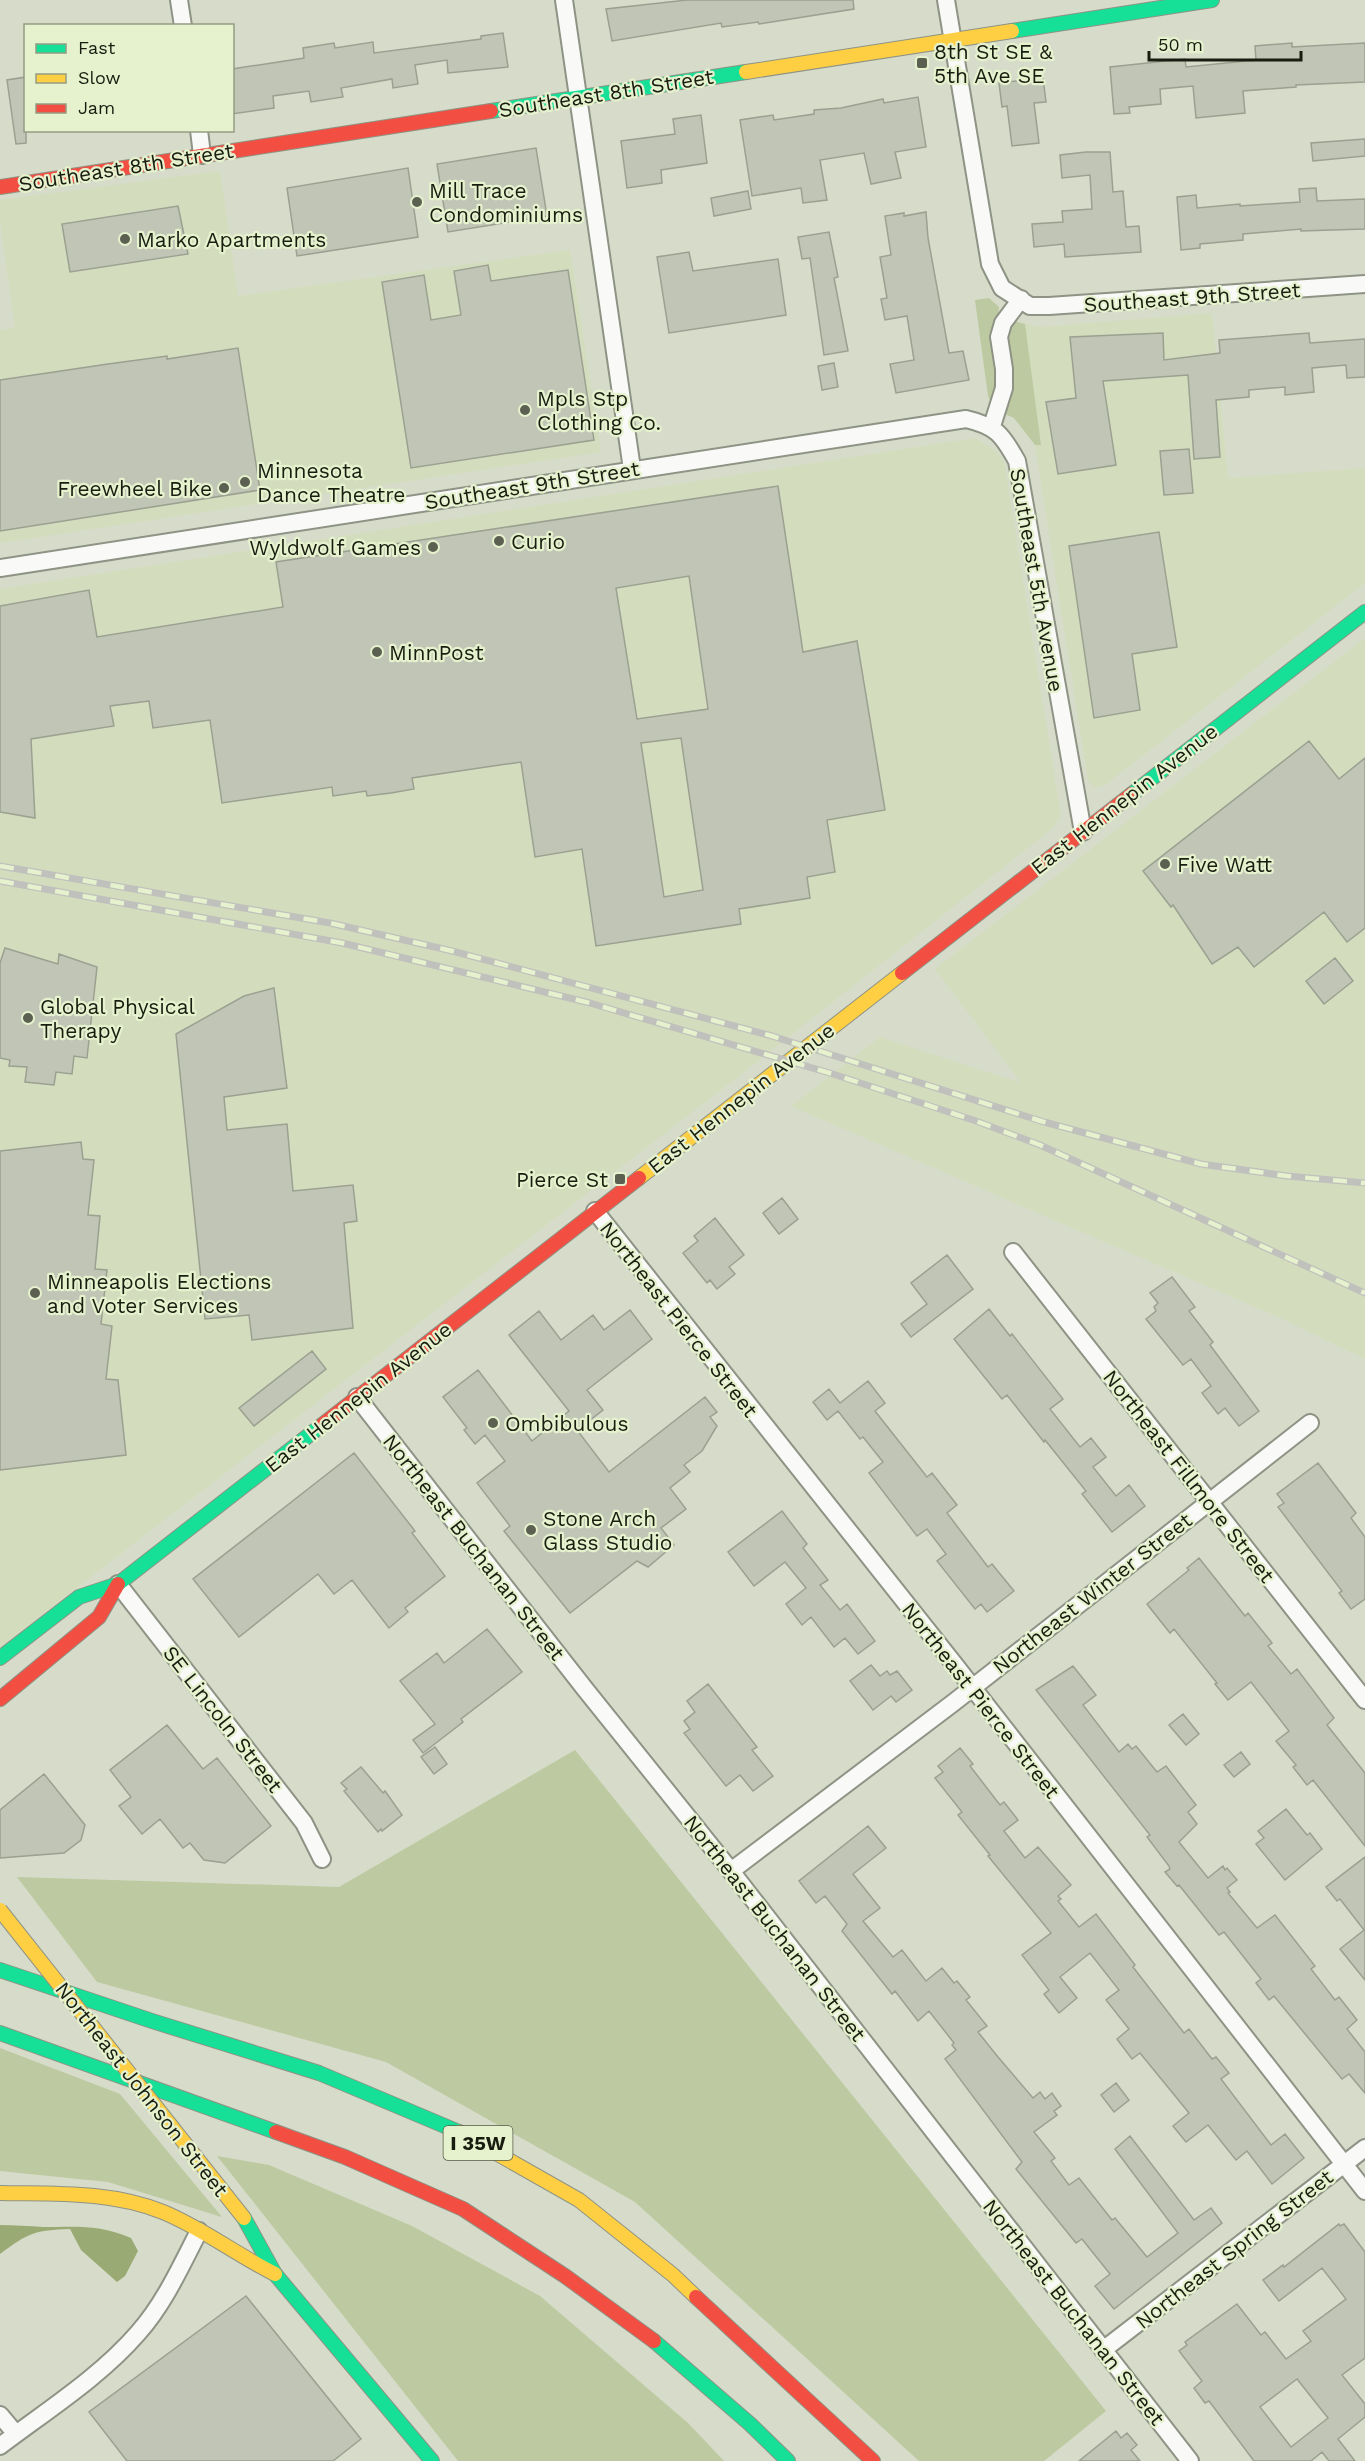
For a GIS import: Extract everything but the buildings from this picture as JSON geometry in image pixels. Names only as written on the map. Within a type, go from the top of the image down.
[{"type":"main road","name":"Southeast 8th Street","points":[[0,187],[1212,0]]},
{"type":"main road","name":"East Hennepin Avenue","points":[[0,1658],[79,1597],[118,1584],[1365,612]]},
{"type":"main road","name":"East Hennepin Avenue","points":[[0,1699],[99,1617],[118,1584]]},
{"type":"main road","name":"Northeast Johnson Street","points":[[0,1910],[244,2218],[275,2274],[432,2461]]},
{"type":"main road","name":"I 35W","points":[[0,1970],[152,2021],[319,2073],[465,2135],[579,2200],[656,2261],[758,2352],[873,2461]]},
{"type":"main road","points":[[0,2033],[345,2157],[463,2209],[566,2276],[655,2342],[750,2424],[788,2461]]},
{"type":"main road","name":"Northeast Johnson Street","points":[[0,2193],[78,2194],[121,2200],[162,2212],[199,2231],[249,2262],[275,2274]]},
{"type":"street","points":[[179,0],[183,24]]},
{"type":"street","points":[[564,0],[633,469]]},
{"type":"street","points":[[946,0],[990,264],[1002,288],[1021,299],[1003,323],[999,337],[1004,369],[1004,388],[992,426]]},
{"type":"street","points":[[199,132],[202,155]]},
{"type":"street","name":"Southeast 9th Street","points":[[1021,299],[1030,306],[1049,306],[1365,284]]},
{"type":"street","name":"Southeast 9th Street","points":[[0,568],[966,419],[992,426]]},
{"type":"street","name":"Southeast 5th Avenue","points":[[992,426],[1004,438],[1017,461],[1083,831]]},
{"type":"street","name":"Northeast Pierce Street","points":[[595,1211],[972,1687],[1365,2191]]},
{"type":"street","name":"Northeast Fillmore Street","points":[[1013,1252],[1365,1700]]},
{"type":"street","name":"Northeast Buchanan Street","points":[[357,1397],[585,1689],[731,1871],[1190,2461]]},
{"type":"street","name":"Northeast Winter Street","points":[[731,1871],[972,1687],[1310,1423]]},
{"type":"street","name":"SE Lincoln Street","points":[[118,1584],[304,1823],[322,1859]]},
{"type":"street","name":"Northeast Spring Street","points":[[1103,2350],[1365,2148]]},
{"type":"street","points":[[0,2446],[112,2360],[139,2332],[159,2305],[199,2231]]},
{"type":"street","points":[[0,2415],[16,2434]]},
{"type":"shaded area","points":[[220,171],[238,296],[570,250],[601,452],[0,543],[0,330],[15,328],[0,222],[0,200]]},
{"type":"shaded area","points":[[989,298],[999,307],[997,321],[999,388],[991,402],[988,396],[975,300]]},
{"type":"shaded area","points":[[1212,313],[1228,478],[1365,468],[1365,583],[1105,785],[1095,788],[1088,781],[1035,445],[1014,418],[1005,414],[1017,322],[1040,327]]},
{"type":"shaded area","points":[[1017,322],[1025,324],[1041,445],[1035,445],[1014,418],[1005,414],[1006,338],[1009,327]]},
{"type":"shaded area","points":[[975,438],[995,450],[1004,461],[1061,816],[1053,828],[744,1072],[0,1647],[0,589]]},
{"type":"shaded area","points":[[1365,638],[1365,1359],[1285,1320],[791,1106],[880,1037],[1021,1083],[935,969]]},
{"type":"shaded area","points":[[575,1750],[1106,2411],[1044,2461],[919,2461],[635,2202],[386,2062],[97,1982],[17,1877],[339,1887]]},
{"type":"shaded area","points":[[0,2048],[120,2094],[222,2217],[108,2182],[0,2171]]},
{"type":"shaded area","points":[[217,2156],[269,2165],[412,2226],[540,2296],[688,2423],[724,2461],[458,2461]]},
{"type":"shaded area","points":[[0,2225],[109,2230],[131,2238],[138,2251],[125,2276],[117,2282],[81,2250],[70,2229],[48,2230],[32,2234],[0,2254]]},
{"type":"railway","points":[[0,866],[330,923],[452,951],[772,1036],[1044,1122],[1201,1164],[1287,1176],[1365,1183]]},
{"type":"railway","points":[[0,881],[342,943],[590,1003],[833,1074],[976,1121],[1040,1145],[1365,1293]]},
{"type":"traffic: fast","points":[[1012,31],[1212,0]]},
{"type":"traffic: fast","points":[[491,111],[746,72]]},
{"type":"traffic: fast","points":[[1132,794],[1365,612]]},
{"type":"traffic: fast","points":[[0,1658],[79,1597],[118,1584],[322,1425]]},
{"type":"traffic: fast","points":[[0,1970],[152,2021],[319,2073],[459,2132]]},
{"type":"traffic: fast","points":[[0,2033],[276,2132]]},
{"type":"traffic: fast","points":[[244,2218],[275,2274],[432,2461]]},
{"type":"traffic: fast","points":[[654,2341],[750,2424],[788,2461]]},
{"type":"traffic: slow","points":[[746,72],[1012,31]]},
{"type":"traffic: slow","points":[[639,1178],[902,973]]},
{"type":"traffic: slow","points":[[0,1910],[244,2218]]},
{"type":"traffic: slow","points":[[459,2132],[579,2200],[673,2275],[696,2297]]},
{"type":"traffic: slow","points":[[0,2193],[83,2195],[143,2205],[192,2226],[275,2274]]},
{"type":"traffic: jam","points":[[0,187],[491,111]]},
{"type":"traffic: jam","points":[[902,973],[1132,794]]},
{"type":"traffic: jam","points":[[322,1425],[639,1178]]},
{"type":"traffic: jam","points":[[0,1699],[99,1617],[118,1584]]},
{"type":"traffic: jam","points":[[276,2132],[345,2157],[463,2209],[565,2276],[654,2341]]},
{"type":"traffic: jam","points":[[696,2297],[873,2461]]},
{"type":"place","name":"8th St SE & 5th Ave SE","points":[[922,63]]},
{"type":"place","name":"Mill Trace Condominiums","points":[[417,202]]},
{"type":"place","name":"Marko Apartments","points":[[125,239]]},
{"type":"place","name":"Mpls Stp Clothing Co.","points":[[525,410]]},
{"type":"place","name":"Minnesota Dance Theatre","points":[[245,482]]},
{"type":"place","name":"Freewheel Bike","points":[[224,488]]},
{"type":"place","name":"Curio","points":[[499,541]]},
{"type":"place","name":"Wyldwolf Games","points":[[433,547]]},
{"type":"place","name":"MinnPost","points":[[377,652]]},
{"type":"place","name":"Five Watt","points":[[1165,864]]},
{"type":"place","name":"Global Physical Therapy","points":[[28,1018]]},
{"type":"place","name":"Pierce St","points":[[620,1179]]},
{"type":"place","name":"Minneapolis Elections and Voter Services","points":[[35,1293]]},
{"type":"place","name":"Ombibulous","points":[[493,1423]]},
{"type":"place","name":"Stone Arch Glass Studio","points":[[531,1530]]}]
